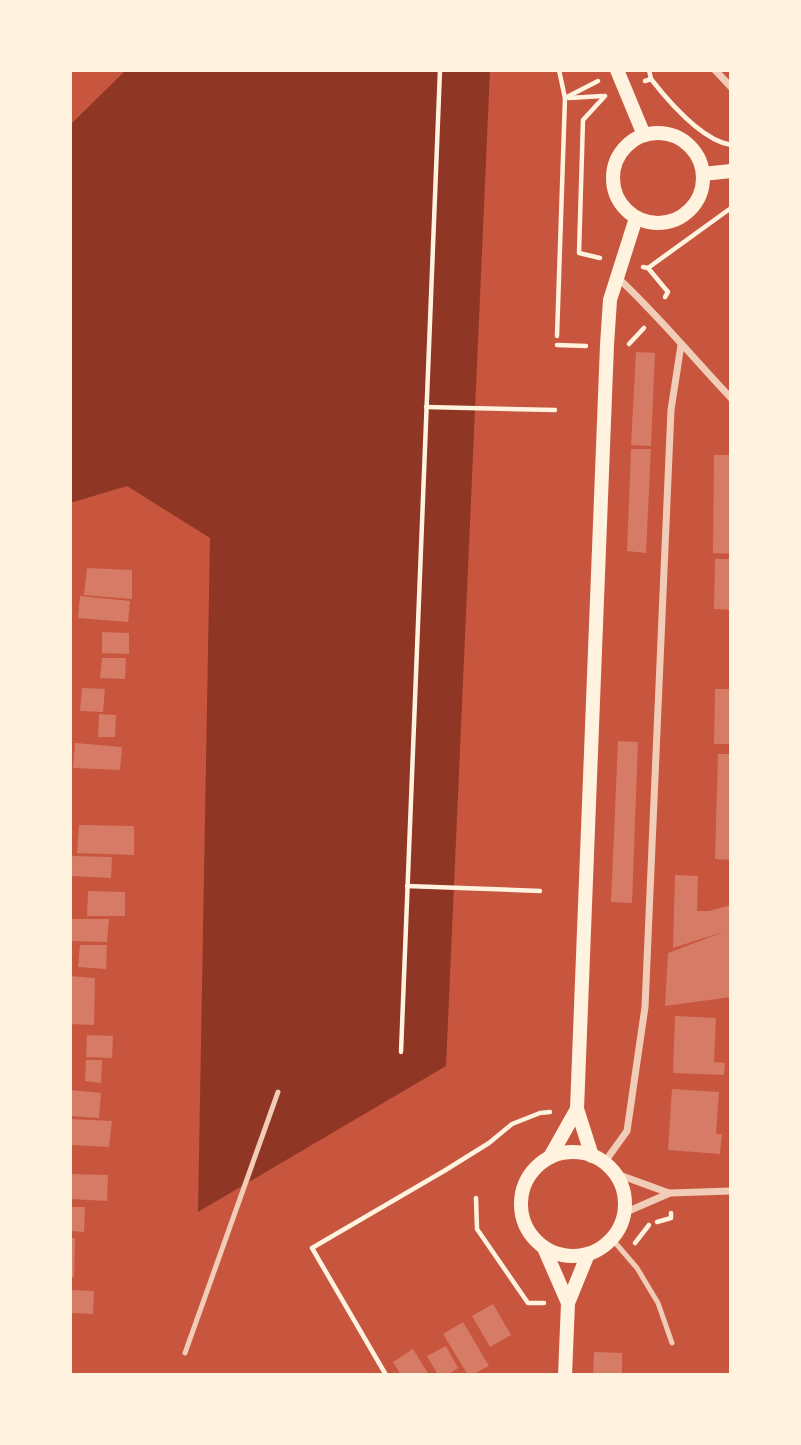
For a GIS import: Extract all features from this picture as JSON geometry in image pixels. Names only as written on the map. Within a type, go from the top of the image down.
[{"type":"main road","points":[[617,71],[644,135]]},
{"type":"main road","points":[[657,133],[683,141],[693,149],[703,174],[702,188],[688,212],[676,220],[663,223],[649,223],[636,218],[624,208],[616,196],[612,181],[614,166],[620,153],[630,142],[644,135],[657,133]]},
{"type":"main road","points":[[703,174],[731,171]]},
{"type":"main road","points":[[550,1157],[577,1109],[610,300],[636,218]]},
{"type":"main road","points":[[577,1109],[603,1164],[621,1185],[624,1213],[620,1227],[612,1239],[588,1254],[558,1254],[544,1248],[532,1237],[524,1223],[521,1206],[528,1177],[550,1157],[564,1153],[579,1153],[603,1164]]},
{"type":"main road","points":[[544,1248],[568,1303]]},
{"type":"main road","points":[[565,1375],[568,1303],[588,1254]]},
{"type":"street","points":[[715,70],[731,87]]},
{"type":"street","points":[[617,277],[656,313],[681,345],[731,398]]},
{"type":"street","points":[[670,1194],[603,1164],[627,1131],[645,1007],[671,410],[681,345]]},
{"type":"street","points":[[624,1213],[670,1194],[731,1191]]},
{"type":"lane","points":[[185,1353],[278,1092]]},
{"type":"lane","points":[[612,1239],[637,1268],[658,1303],[672,1343]]},
{"type":"path","points":[[401,1052],[440,70]]},
{"type":"path","points":[[557,337],[565,98],[559,70]]},
{"type":"path","points":[[649,70],[651,79],[674,109],[720,144],[731,145]]},
{"type":"path","points":[[565,98],[617,71]]},
{"type":"path","points":[[565,98],[603,96],[624,86],[651,79]]},
{"type":"path","points":[[426,407],[555,410]]},
{"type":"path","points":[[407,886],[540,891]]},
{"type":"path","points":[[386,1375],[312,1248],[434,1178],[489,1143],[512,1124],[540,1113],[577,1109]]},
{"type":"path","points":[[627,1257],[648,1225],[671,1217],[670,1194]]},
{"type":"path","points":[[476,1198],[477,1229],[528,1303],[568,1303]]},
{"type":"shaded area","points":[[126,70],[490,70],[446,1066],[198,1212],[210,538],[127,486],[70,503],[70,125]]},
{"type":"building","points":[[636,352],[655,353],[651,446],[631,445]]},
{"type":"building","points":[[631,449],[651,449],[646,553],[627,551]]},
{"type":"building","points":[[714,455],[731,455],[731,554],[713,553]]},
{"type":"building","points":[[715,559],[731,559],[731,610],[714,609]]},
{"type":"building","points":[[87,568],[132,570],[132,599],[84,595]]},
{"type":"building","points":[[80,596],[130,601],[128,622],[78,618]]},
{"type":"building","points":[[102,632],[129,633],[129,654],[102,653]]},
{"type":"building","points":[[102,658],[126,658],[125,679],[100,678]]},
{"type":"building","points":[[82,688],[105,689],[103,712],[80,711]]},
{"type":"building","points":[[715,689],[731,689],[731,744],[714,744]]},
{"type":"building","points":[[99,714],[116,715],[115,737],[98,737]]},
{"type":"building","points":[[618,741],[638,742],[632,903],[611,902]]},
{"type":"building","points":[[75,743],[122,747],[120,770],[73,768]]},
{"type":"building","points":[[718,754],[731,754],[731,860],[715,859]]},
{"type":"building","points":[[79,825],[134,826],[134,855],[77,853]]},
{"type":"building","points":[[71,856],[112,857],[111,878],[70,876]]},
{"type":"building","points":[[675,875],[698,876],[697,911],[731,905],[731,997],[665,1006],[668,953],[726,931],[673,948]]},
{"type":"building","points":[[88,891],[125,892],[125,916],[87,916]]},
{"type":"building","points":[[72,919],[109,919],[107,942],[71,941]]},
{"type":"building","points":[[80,945],[107,945],[106,969],[78,967]]},
{"type":"building","points":[[70,976],[95,978],[94,1025],[70,1024]]},
{"type":"building","points":[[675,1016],[716,1018],[714,1062],[725,1063],[724,1075],[673,1073]]},
{"type":"building","points":[[87,1035],[113,1036],[112,1058],[86,1057]]},
{"type":"building","points":[[86,1060],[102,1060],[101,1083],[85,1081]]},
{"type":"building","points":[[672,1089],[719,1092],[716,1134],[722,1134],[720,1154],[668,1150]]},
{"type":"building","points":[[70,1090],[101,1093],[99,1118],[70,1116]]},
{"type":"building","points":[[70,1119],[112,1121],[109,1147],[70,1145]]},
{"type":"building","points":[[70,1174],[108,1175],[107,1201],[70,1199]]},
{"type":"building","points":[[70,1207],[85,1207],[84,1232],[70,1231]]},
{"type":"building","points":[[70,1238],[75,1238],[74,1277],[70,1277]]},
{"type":"building","points":[[70,1290],[94,1291],[93,1314],[70,1313]]},
{"type":"building","points":[[493,1304],[511,1335],[490,1347],[472,1316]]},
{"type":"building","points":[[463,1322],[489,1366],[472,1375],[468,1375],[443,1334]]},
{"type":"building","points":[[446,1346],[458,1368],[447,1375],[438,1375],[427,1356]]},
{"type":"building","points":[[413,1349],[429,1375],[401,1375],[393,1362]]},
{"type":"building","points":[[594,1352],[622,1353],[622,1375],[593,1375]]}]
